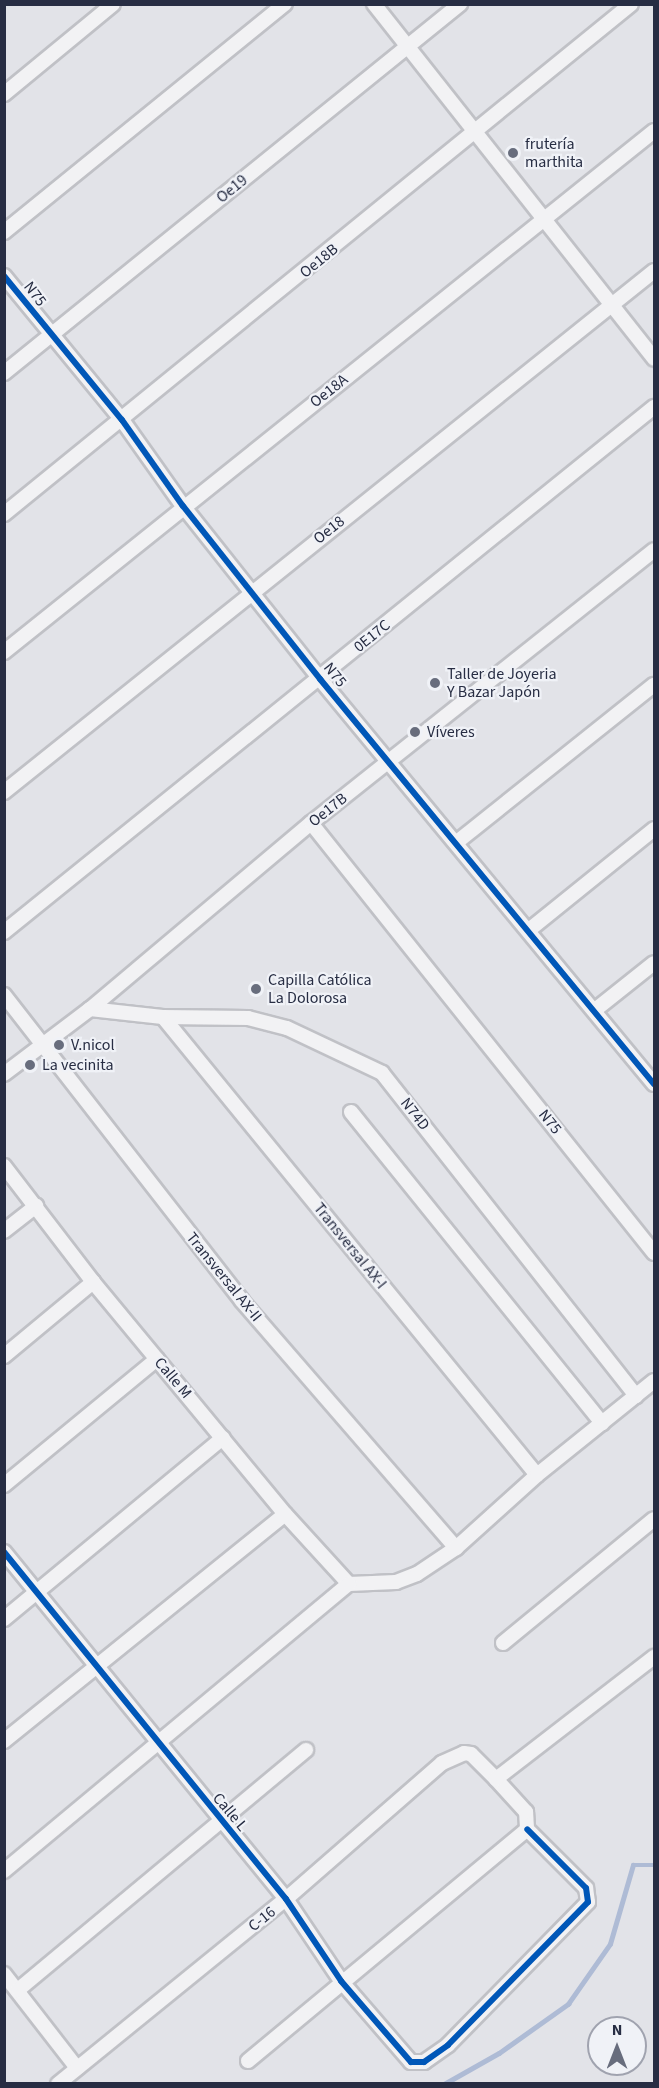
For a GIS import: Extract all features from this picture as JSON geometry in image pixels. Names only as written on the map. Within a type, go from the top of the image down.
[{"type":"street","points":[[4,94],[113,4]]},
{"type":"street","points":[[4,232],[285,4]]},
{"type":"street","points":[[374,4],[654,359]]},
{"type":"street","name":"Oe19","points":[[4,373],[460,4]]},
{"type":"street","name":"Oe18B","points":[[4,514],[477,133],[631,4]]},
{"type":"street","name":"Oe18A","points":[[4,652],[183,506],[545,221],[654,131]]},
{"type":"street","name":"Oe18","points":[[4,792],[654,271]]},
{"type":"street","name":"N75","points":[[4,276],[50,336],[122,420],[183,506],[320,679],[458,842],[654,1083]]},
{"type":"street","name":"0E17C","points":[[4,932],[654,407]]},
{"type":"street","name":"Oe17B","points":[[4,1074],[39,1044],[90,1009],[311,823],[654,550]]},
{"type":"street","points":[[458,842],[654,685]]},
{"type":"street","name":"N75","points":[[311,823],[654,1252]]},
{"type":"street","points":[[529,930],[654,830]]},
{"type":"street","points":[[595,1010],[654,963]]},
{"type":"street","name":"Transversal AX-II","points":[[4,995],[39,1044],[242,1300],[456,1548]]},
{"type":"street","name":"N74D","points":[[90,1009],[164,1017],[248,1018],[287,1028],[382,1073],[636,1396]]},
{"type":"street","name":"Transversal AX-I","points":[[164,1017],[537,1475]]},
{"type":"street","points":[[351,1112],[602,1423]]},
{"type":"street","name":"Calle M","points":[[4,1166],[93,1282],[285,1514],[349,1584]]},
{"type":"street","points":[[4,1231],[36,1206]]},
{"type":"street","points":[[4,1356],[93,1282]]},
{"type":"street","points":[[4,1485],[157,1359]]},
{"type":"street","points":[[4,1871],[349,1584],[396,1582],[417,1574],[456,1548],[537,1475],[654,1381]]},
{"type":"street","points":[[4,1618],[39,1592],[223,1437]]},
{"type":"street","points":[[4,1741],[285,1514]]},
{"type":"street","points":[[503,1643],[654,1519]]},
{"type":"street","name":"Calle L","points":[[4,1552],[39,1592],[156,1744],[286,1899],[341,1981],[411,2062],[424,2062],[448,2045],[588,1902],[586,1888],[527,1829]]},
{"type":"street","points":[[248,2061],[341,1981],[527,1829],[526,1812],[496,1779],[654,1657]]},
{"type":"street","points":[[18,1990],[306,1750]]},
{"type":"street","name":"C-16","points":[[58,2084],[286,1899],[442,1763],[464,1753],[471,1754],[496,1779]]},
{"type":"street","points":[[4,1974],[77,2068]]},
{"type":"waterway","points":[[444,2084],[499,2053],[568,2004],[610,1944],[633,1865],[654,1865]]},
{"type":"cycle path","points":[[4,276],[122,420],[183,506],[320,679],[654,1084]]},
{"type":"cycle path","points":[[4,1552],[286,1899],[341,1981],[411,2062],[424,2062],[448,2045],[588,1902],[586,1888],[527,1829]]},
{"type":"place","name":"frutería marthita","points":[[513,153]]},
{"type":"place","name":"Taller de Joyeria Y Bazar Japón","points":[[435,683]]},
{"type":"place","name":"Víveres","points":[[415,732]]},
{"type":"place","name":"Capilla Católica La Dolorosa","points":[[256,989]]},
{"type":"place","name":"V.nicol","points":[[59,1045]]},
{"type":"place","name":"La vecinita","points":[[30,1065]]}]
